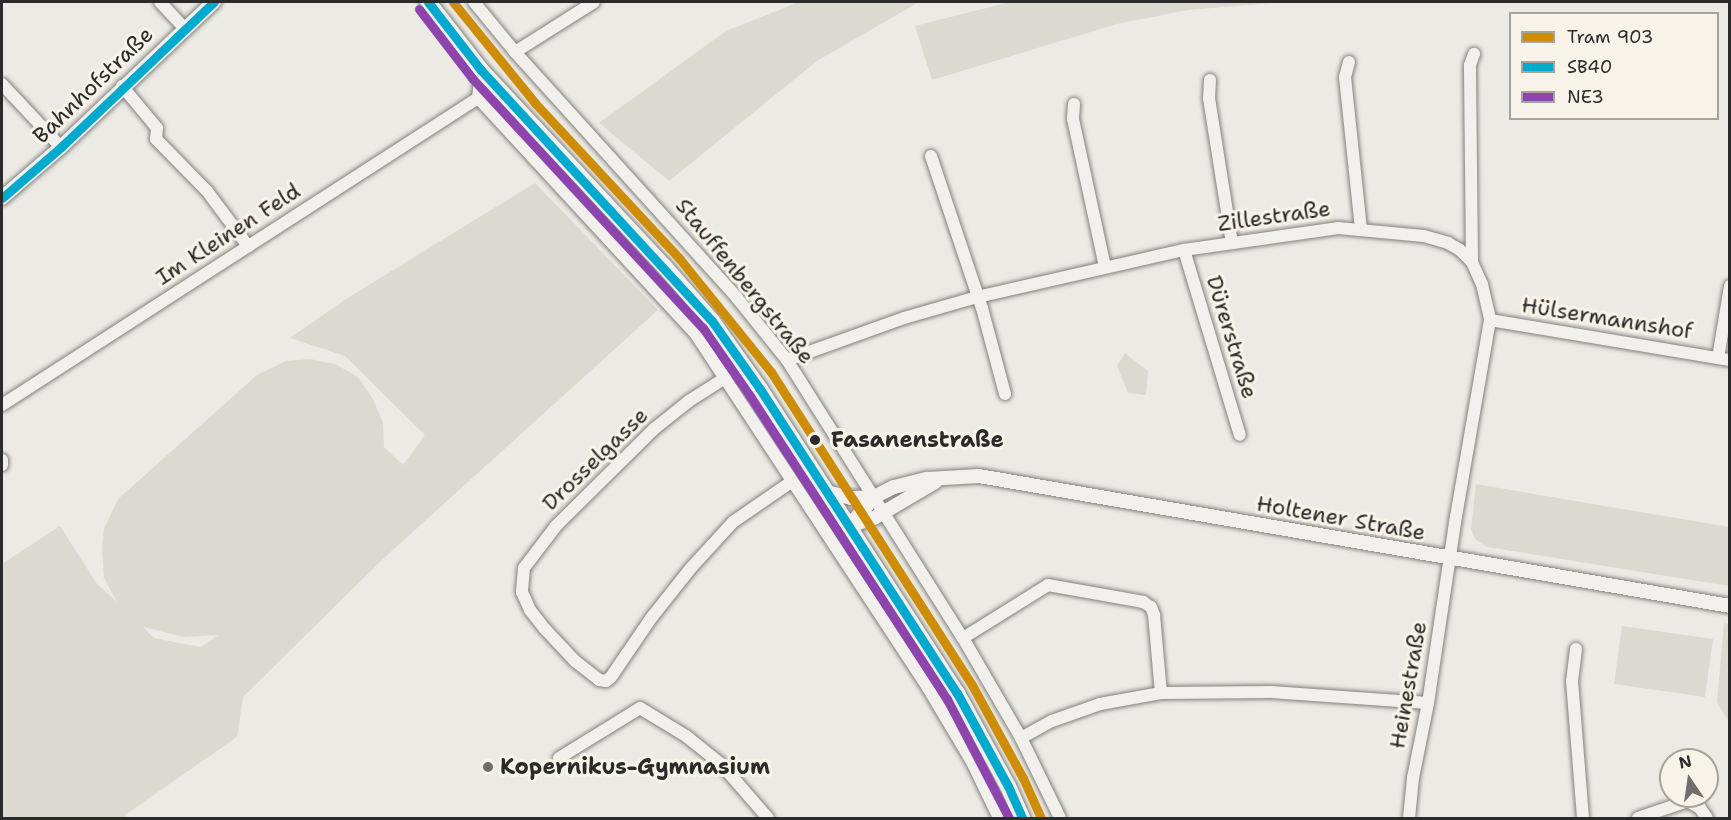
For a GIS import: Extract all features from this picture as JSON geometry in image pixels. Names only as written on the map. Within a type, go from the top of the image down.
[{"type":"main road","points":[[428,2],[481,70],[664,266],[712,321],[760,389],[957,693],[1008,786],[1022,819]]},
{"type":"street","points":[[160,2],[184,28]]},
{"type":"street","name":"Bahnhofstraße","points":[[2,198],[61,147],[122,86],[214,2]]},
{"type":"street","name":"Stauffenbergstraße","points":[[474,2],[515,52],[737,298],[787,360],[874,497],[879,515],[963,638],[1022,738],[1060,819]]},
{"type":"street","points":[[515,52],[594,2]]},
{"type":"street","points":[[1472,262],[1470,65],[1474,54]]},
{"type":"street","points":[[1349,62],[1345,77],[1361,229]]},
{"type":"street","points":[[481,70],[478,98],[660,292],[695,333],[927,688],[971,760],[999,819]]},
{"type":"street","points":[[1210,80],[1209,98],[1232,243]]},
{"type":"street","points":[[2,84],[61,147]]},
{"type":"street","points":[[122,86],[157,128],[156,139],[207,191],[248,246]]},
{"type":"street","name":"Im Kleinen Feld","points":[[2,405],[478,98]]},
{"type":"street","points":[[1074,104],[1073,119],[1105,267]]},
{"type":"street","points":[[931,156],[978,297],[1005,394]]},
{"type":"street","name":"Zillestraße","points":[[787,360],[904,318],[978,297],[1184,250],[1304,231],[1361,229],[1424,236],[1448,243],[1472,262],[1482,284],[1490,320],[1449,559]]},
{"type":"street","name":"Dürerstraße","points":[[1184,250],[1240,435]]},
{"type":"street","name":"Hülsermannshof","points":[[1490,320],[1724,358],[1730,285]]},
{"type":"street","name":"Drosselgasse","points":[[725,378],[689,401],[654,429],[563,517],[524,568],[522,592],[544,629],[575,661],[599,680],[611,677],[652,617],[690,569],[733,522],[791,482]]},
{"type":"street","points":[[2,460],[2,465]]},
{"type":"street","name":"Holtener Straße","points":[[826,492],[851,498],[874,497],[911,482],[945,477],[979,476],[1730,606]]},
{"type":"street","name":"Holtener Straße","points":[[849,526],[879,515],[945,477]]},
{"type":"street","name":"Holtener Straße","points":[[849,526],[874,497]]},
{"type":"street","points":[[861,543],[879,515]]},
{"type":"street","name":"Heinestraße","points":[[1409,819],[1413,778],[1428,703],[1449,559]]},
{"type":"street","points":[[963,638],[1048,585],[1143,602],[1151,607],[1154,615],[1161,693]]},
{"type":"street","points":[[1576,649],[1572,681],[1582,819]]},
{"type":"street","points":[[1022,738],[1052,721],[1089,707],[1130,697],[1161,693],[1271,692],[1428,703]]},
{"type":"street","points":[[559,758],[640,708],[686,736],[721,764],[768,819]]},
{"type":"street","points":[[1638,819],[1688,801],[1700,808],[1707,819]]},
{"type":"shaded area","points":[[799,2],[919,2],[817,61],[669,181],[599,123],[726,31]]},
{"type":"shaded area","points":[[1010,2],[1283,2],[1188,10],[1117,24],[932,80],[915,26]]},
{"type":"shaded area","points":[[535,183],[658,310],[384,558],[243,697],[237,737],[125,815],[127,818],[2,818],[2,564],[60,526],[97,584],[117,602],[104,578],[102,548],[104,529],[118,499],[257,375],[286,361],[310,359],[335,364],[358,377],[373,399],[383,423],[384,447],[403,465],[425,435],[345,356],[290,338],[346,299]],"holes":[[[143,627],[184,637],[219,635],[200,647],[154,638]]]},
{"type":"shaded area","points":[[1125,353],[1148,371],[1146,395],[1128,393],[1117,366]]},
{"type":"shaded area","points":[[1476,484],[1729,527],[1729,586],[1487,547],[1475,539],[1471,529]]},
{"type":"shaded area","points":[[1724,623],[1729,624],[1729,722],[1717,702]]},
{"type":"shaded area","points":[[1622,626],[1713,639],[1705,697],[1614,684]]},
{"type":"tram line","name":"903","points":[[453,2],[535,103],[679,258],[771,372],[972,685],[1023,778],[1041,818]]},
{"type":"transit line","name":"SB40","points":[[2,198],[61,147],[214,2]]},
{"type":"transit line","name":"SB40","points":[[428,2],[481,70],[712,321],[760,389],[957,693],[1008,786],[1022,818]]},
{"type":"transit line","name":"NE3","points":[[419,9],[472,78],[703,328],[750,396],[947,699],[1009,818]]},
{"type":"place","name":"Fasanenstraße","points":[[815,440]]},
{"type":"place","name":"Kopernikus-Gymnasium","points":[[488,767]]}]
